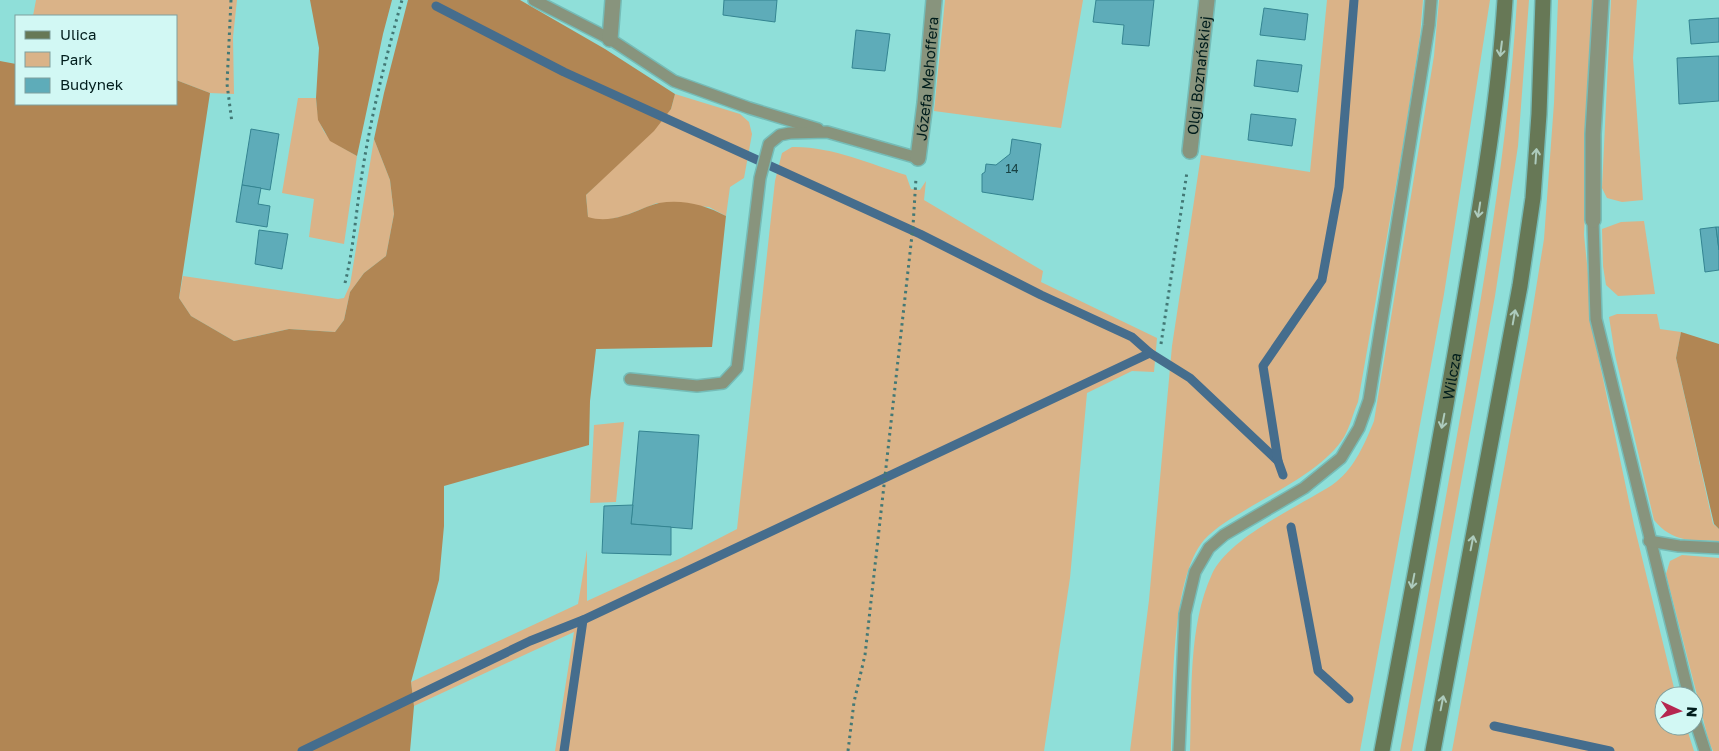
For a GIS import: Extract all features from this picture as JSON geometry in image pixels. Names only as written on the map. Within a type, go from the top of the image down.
[{"type":"street","points":[[610,39],[613,0]]},
{"type":"street","name":"Józefa Mehoffera","points":[[918,158],[934,0]]},
{"type":"street","name":"Olgi Boznańskiej","points":[[1190,152],[1208,0]]},
{"type":"street","name":"Wilcza","points":[[1382,751],[1452,372],[1487,167],[1503,34],[1505,0]]},
{"type":"street","points":[[1433,751],[1520,286],[1533,198],[1544,0]]},
{"type":"street","points":[[1593,220],[1593,134],[1601,0]]},
{"type":"lane","points":[[534,0],[610,39],[674,81],[748,108],[918,158]]},
{"type":"lane","points":[[1179,751],[1186,614],[1195,572],[1210,548],[1224,535],[1304,488],[1340,458],[1359,428],[1366,407],[1427,35],[1431,0]]},
{"type":"lane","points":[[630,379],[697,386],[723,382],[737,368],[760,178],[769,144],[780,135],[827,132]]},
{"type":"lane","points":[[1593,220],[1596,319],[1686,686]]},
{"type":"lane","points":[[1650,541],[1679,546],[1719,548]]},
{"type":"lane","points":[[1700,736],[1705,751]]},
{"type":"path","points":[[231,0],[228,84],[232,123]]},
{"type":"path","points":[[345,283],[351,259],[362,173],[383,69],[402,0]]},
{"type":"path","points":[[1161,344],[1190,152]]},
{"type":"path","points":[[848,751],[854,702],[864,655],[912,236],[918,158]]},
{"type":"green space","points":[[36,0],[237,0],[233,37],[234,94],[210,93],[178,81],[178,15],[33,15]]},
{"type":"green space","points":[[945,0],[1083,0],[1061,128],[934,111]]},
{"type":"green space","points":[[1327,0],[1423,0],[1420,36],[1403,145],[1358,402],[1344,437],[1325,459],[1300,478],[1224,523],[1204,540],[1193,558],[1179,610],[1173,672],[1171,751],[1130,751],[1149,600],[1172,346],[1201,155],[1310,172]]},
{"type":"green space","points":[[1439,0],[1490,0],[1444,294],[1360,751],[1190,751],[1195,638],[1204,594],[1212,574],[1230,550],[1243,539],[1343,476],[1359,454],[1374,421],[1434,56]]},
{"type":"green space","points":[[1517,0],[1529,0],[1518,146],[1495,296],[1412,751],[1400,751],[1485,273],[1501,164]]},
{"type":"green space","points":[[1558,0],[1593,0],[1584,235],[1595,341],[1634,525],[1674,686],[1654,686],[1654,736],[1689,736],[1694,751],[1452,751],[1528,338],[1544,239],[1554,103]]},
{"type":"green space","points":[[1611,0],[1637,0],[1633,58],[1643,200],[1622,202],[1607,198],[1602,188]]},
{"type":"green space","points":[[675,94],[740,114],[749,122],[752,134],[744,178],[730,187],[726,216],[709,207],[657,203],[624,216],[602,221],[588,218],[586,195],[671,109]]},
{"type":"green space","points":[[298,98],[316,98],[319,120],[326,134],[338,145],[357,156],[344,244],[309,237],[314,199],[282,193]]},
{"type":"green space","points":[[374,139],[390,180],[394,214],[386,256],[364,273],[350,292],[344,320],[335,332],[289,329],[234,341],[191,316],[179,298],[183,276],[338,299],[344,298],[350,285]]},
{"type":"green space","points":[[792,147],[821,149],[906,175],[911,189],[920,190],[926,181],[924,200],[1043,271],[1041,282],[1157,338],[1154,372],[1132,371],[1087,393],[1070,578],[1044,751],[555,751],[574,632],[414,706],[411,682],[578,604],[587,550],[587,601],[681,558],[737,529],[775,181],[782,153]]},
{"type":"green space","points":[[1644,221],[1655,294],[1618,296],[1606,285],[1603,266],[1602,229],[1621,222]]},
{"type":"green space","points":[[1617,314],[1657,314],[1660,329],[1681,332],[1676,358],[1713,524],[1719,529],[1719,541],[1683,539],[1668,533],[1654,520],[1615,355],[1609,317]]},
{"type":"green space","points":[[624,422],[616,502],[590,503],[594,425]]},
{"type":"green space","points":[[1682,555],[1719,558],[1719,751],[1713,751],[1709,742],[1704,722],[1704,686],[1695,686],[1666,574],[1670,561]]},
{"type":"shaded area","points":[[310,0],[392,0],[357,156],[330,141],[318,120],[316,98],[319,48]]},
{"type":"shaded area","points":[[408,0],[520,0],[605,49],[675,94],[671,109],[654,131],[586,195],[588,217],[595,219],[616,218],[657,203],[668,202],[685,202],[702,206],[726,216],[712,347],[596,349],[590,401],[589,445],[444,486],[444,526],[439,580],[411,682],[414,706],[410,751],[0,751],[0,61],[15,64],[15,105],[178,105],[178,81],[210,93],[179,298],[191,316],[234,341],[289,329],[335,332],[344,320],[350,292],[364,273],[386,256],[394,214],[390,180],[374,139]]},
{"type":"shaded area","points":[[1681,332],[1719,344],[1719,529],[1714,524],[1676,358]]},
{"type":"building","points":[[724,0],[777,0],[775,22],[723,15]]},
{"type":"building","points":[[1096,0],[1154,0],[1149,46],[1122,44],[1124,25],[1093,22]]},
{"type":"building","points":[[1264,8],[1308,14],[1305,40],[1260,35]]},
{"type":"building","points":[[1719,18],[1719,42],[1691,44],[1689,20]]},
{"type":"building","points":[[856,30],[890,34],[885,71],[852,68]]},
{"type":"building","points":[[1719,56],[1719,101],[1679,104],[1677,58]]},
{"type":"building","points":[[1257,60],[1302,65],[1298,92],[1254,86]]},
{"type":"building","points":[[1251,114],[1296,119],[1292,146],[1248,140]]},
{"type":"building","points":[[251,129],[279,134],[270,190],[242,185]]},
{"type":"building","points":[[1012,139],[1041,144],[1033,200],[982,192],[982,174],[985,172],[986,164],[996,165],[1010,154]]},
{"type":"building","points":[[242,185],[261,188],[258,204],[270,206],[267,227],[236,222]]},
{"type":"building","points":[[1716,227],[1719,270],[1705,272],[1700,229]]},
{"type":"building","points":[[1716,227],[1719,227],[1719,250]]},
{"type":"building","points":[[259,230],[288,234],[282,269],[255,264]]},
{"type":"building","points":[[639,431],[699,435],[692,529],[631,524]]},
{"type":"building","points":[[633,505],[631,524],[671,527],[671,555],[602,553],[604,506]]},
{"type":"waterway","points":[[1283,475],[1278,461],[1263,366],[1322,280],[1339,187],[1354,0]]},
{"type":"waterway","points":[[436,6],[564,72],[920,234],[1041,295],[1132,337],[1150,353],[1190,378],[1278,461]]},
{"type":"waterway","points":[[302,751],[530,641],[583,620],[1150,353]]},
{"type":"waterway","points":[[1291,527],[1318,671],[1349,699]]},
{"type":"waterway","points":[[564,751],[583,620]]},
{"type":"waterway","points":[[1494,726],[1610,751]]}]
